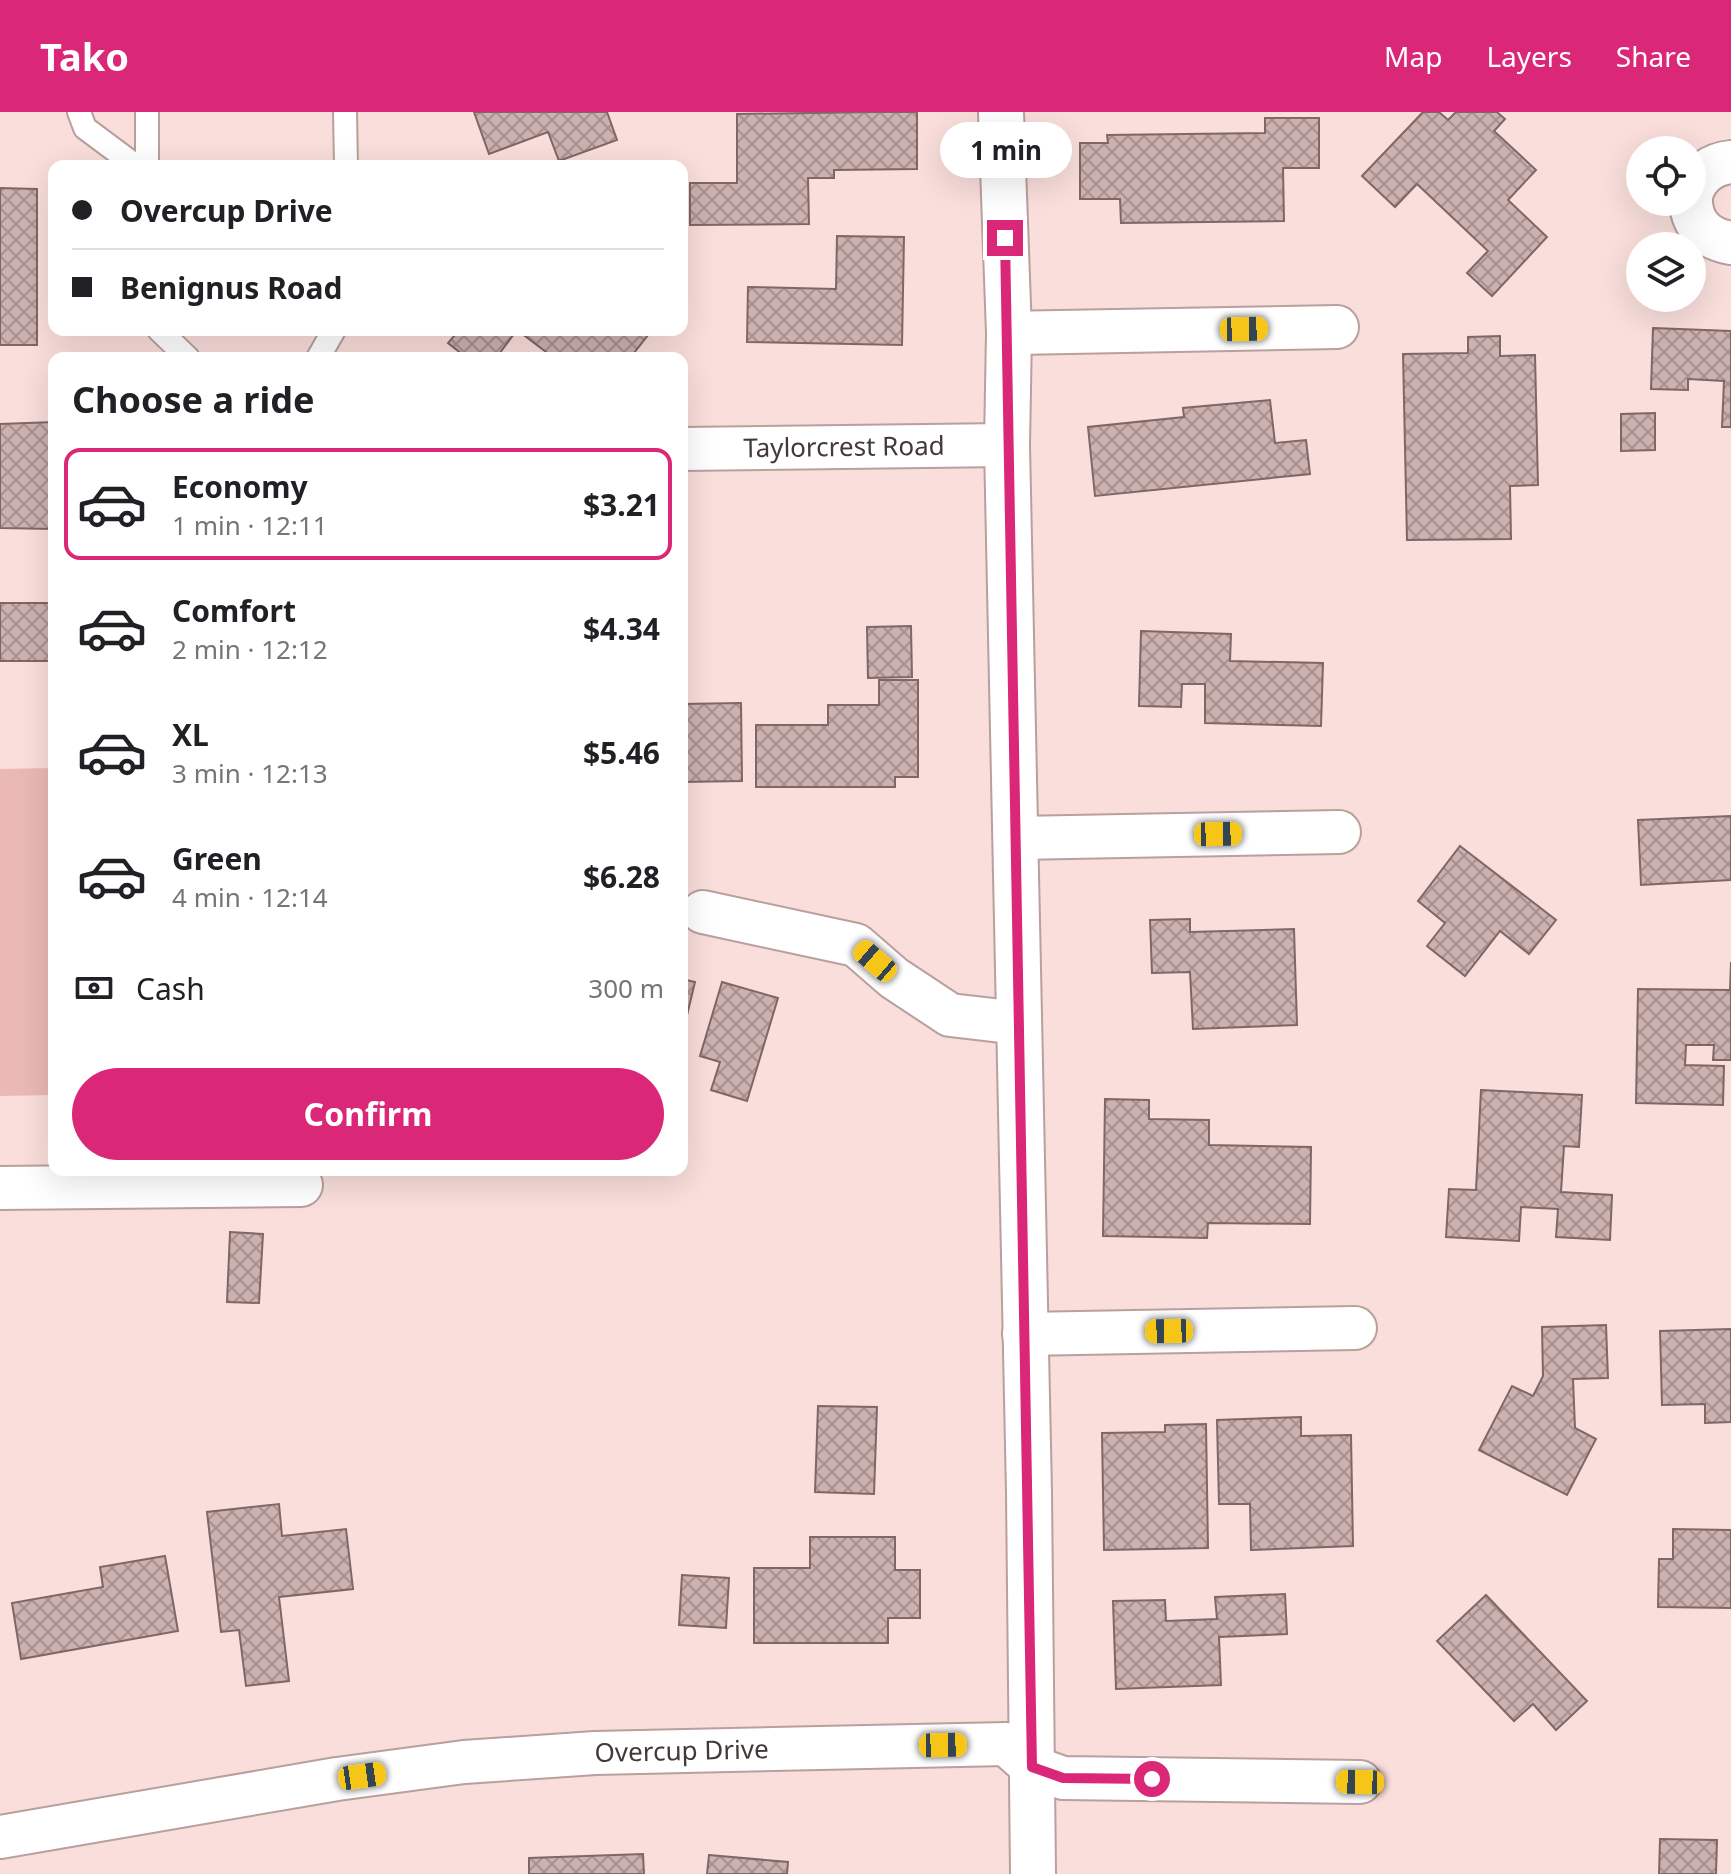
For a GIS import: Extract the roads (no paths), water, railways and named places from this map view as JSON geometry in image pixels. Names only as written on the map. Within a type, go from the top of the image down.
[{"type":"street","points":[[1001,112],[1009,333],[1007,445],[1017,838],[1033,1874]]},
{"type":"street","points":[[1706,171],[1712,166],[1731,162]]},
{"type":"street","points":[[1694,216],[1696,224],[1706,234],[1731,243]]},
{"type":"street","points":[[1009,333],[1337,327]]},
{"type":"street","name":"Taylorcrest Road","points":[[688,449],[1007,445]]},
{"type":"street","points":[[1017,838],[1339,832]]},
{"type":"street","points":[[703,912],[856,945],[894,978],[950,1015],[1018,1023]]},
{"type":"street","points":[[0,1188],[301,1185]]},
{"type":"street","points":[[1024,1334],[1355,1328]]},
{"type":"street","name":"Overcup Drive","points":[[0,1837],[351,1777],[464,1762],[595,1753],[1006,1744],[1032,1767],[1063,1778],[1360,1782]]},
{"type":"lane","points":[[79,112],[85,128],[128,160]]},
{"type":"lane","points":[[147,112],[147,160]]},
{"type":"lane","points":[[345,112],[346,160]]},
{"type":"lane","points":[[165,336],[182,352]]}]
